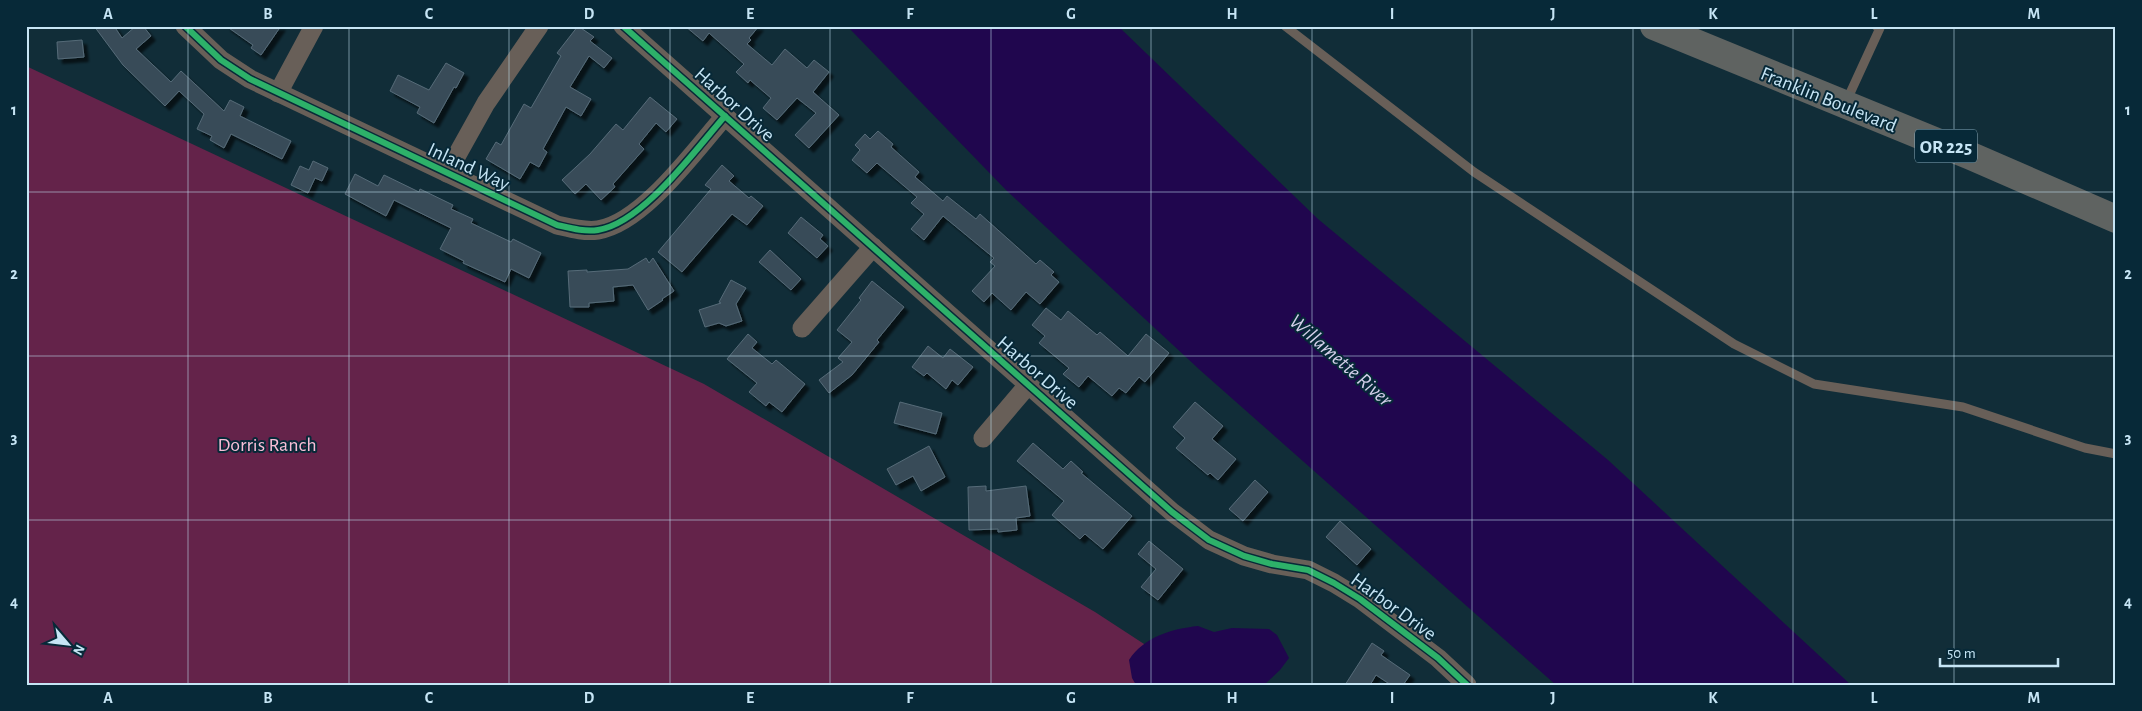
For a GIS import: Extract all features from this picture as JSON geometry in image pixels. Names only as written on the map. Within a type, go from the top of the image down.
[{"type":"main road","name":"Franklin Boulevard","points":[[1654,26],[2116,218]]},
{"type":"street","name":"Inland Way","points":[[185,26],[221,60],[250,80],[557,225],[577,230],[598,230],[625,221],[646,205],[725,116]]},
{"type":"street","points":[[278,93],[314,26]]},
{"type":"street","points":[[447,174],[486,103],[539,26]]},
{"type":"street","name":"Harbor Drive","points":[[623,26],[1172,512],[1210,540],[1244,556],[1272,564],[1308,570],[1334,583],[1360,599],[1430,652],[1467,685]]},
{"type":"street","points":[[802,328],[872,247]]},
{"type":"street","name":"Harbor Drive","points":[[983,438],[1028,385]]},
{"type":"lane","points":[[1285,26],[1474,172],[1734,344],[1814,384],[1963,407],[2085,448],[2116,454]]},
{"type":"lane","points":[[1844,105],[1880,28],[1876,26]]},
{"type":"green space","name":"Dorris Ranch","points":[[26,66],[704,384],[1095,612],[1207,685],[26,685]]},
{"type":"water","name":"Willamette River","points":[[847,26],[1118,26],[1318,219],[1608,460],[1851,685],[1556,685],[1201,371],[1007,191]]},
{"type":"water","points":[[1198,626],[1214,632],[1232,628],[1269,629],[1277,635],[1289,658],[1280,670],[1264,685],[1136,685],[1132,678],[1129,660],[1142,645],[1168,632]]},
{"type":"building","points":[[94,26],[114,26],[122,38],[136,26],[143,26],[151,36],[136,49],[171,82],[181,71],[224,111],[230,100],[244,107],[240,116],[291,141],[282,159],[231,134],[224,148],[210,140],[212,136],[197,129],[204,114],[179,91],[165,106],[123,65]]},
{"type":"building","points":[[226,26],[281,26],[261,55],[251,48],[253,45]]},
{"type":"building","points":[[578,26],[594,37],[590,41],[612,58],[604,68],[589,56],[570,87],[591,99],[581,116],[566,107],[543,149],[547,152],[539,167],[530,162],[520,179],[486,159],[496,142],[501,145],[524,104],[531,108],[561,56],[557,53]]},
{"type":"building","points":[[685,26],[759,26],[749,38],[751,40],[747,44],[772,65],[785,49],[807,68],[814,60],[829,72],[813,92],[839,115],[809,148],[795,135],[816,113],[797,98],[777,120],[763,108],[771,98],[750,80],[748,83],[736,72],[744,64],[709,33],[703,41]]},
{"type":"building","points":[[82,40],[84,57],[58,59],[57,42]]},
{"type":"building","points":[[446,63],[464,73],[434,123],[417,113],[420,107],[390,91],[398,75],[429,90]]},
{"type":"building","points":[[650,97],[677,119],[666,132],[656,123],[639,144],[644,149],[613,184],[615,187],[601,200],[586,184],[575,194],[562,180],[590,154],[616,124],[623,130]]},
{"type":"building","points":[[878,131],[893,144],[891,147],[919,172],[915,177],[943,201],[947,196],[976,219],[980,214],[1036,264],[1040,260],[1054,272],[1051,275],[1059,282],[1040,304],[1026,292],[1011,310],[992,293],[984,302],[972,291],[995,266],[990,262],[994,258],[943,216],[924,240],[911,229],[924,214],[911,203],[917,197],[877,163],[867,173],[852,160],[860,150],[855,145],[865,134],[870,139]]},
{"type":"building","points":[[313,161],[328,168],[322,181],[315,178],[308,193],[291,185],[300,166],[309,170]]},
{"type":"building","points":[[722,165],[734,176],[729,181],[749,198],[751,196],[763,206],[747,225],[732,214],[682,272],[658,252],[711,189],[705,185]]},
{"type":"building","points":[[355,174],[378,186],[384,175],[419,192],[420,189],[453,205],[451,209],[473,219],[471,223],[511,242],[513,239],[541,253],[529,278],[511,269],[505,282],[463,263],[464,261],[440,249],[451,228],[394,200],[386,216],[345,194]]},
{"type":"building","points":[[801,217],[823,235],[820,239],[828,246],[817,258],[788,233]]},
{"type":"building","points":[[770,250],[801,279],[791,290],[759,262]]},
{"type":"building","points":[[646,258],[649,263],[653,258],[674,291],[648,310],[633,285],[613,287],[614,301],[589,303],[589,307],[570,307],[568,271],[587,270],[587,272],[628,269]]},
{"type":"building","points":[[731,280],[746,288],[736,304],[742,321],[726,326],[719,323],[705,327],[699,310],[721,303],[719,302]]},
{"type":"building","points":[[872,281],[904,307],[852,375],[829,393],[819,380],[843,362],[838,358],[852,342],[837,330],[861,300],[859,298]]},
{"type":"building","points":[[1046,308],[1061,320],[1068,311],[1097,335],[1100,332],[1128,356],[1146,334],[1169,353],[1145,382],[1139,377],[1126,393],[1119,388],[1112,396],[1088,376],[1079,387],[1063,374],[1069,368],[1039,343],[1045,336],[1032,325]]},
{"type":"building","points":[[748,334],[757,342],[752,348],[772,364],[776,360],[805,384],[782,412],[769,402],[766,406],[749,392],[757,383],[727,359]]},
{"type":"building","points":[[928,346],[943,358],[950,349],[973,367],[958,385],[952,380],[946,389],[927,373],[924,376],[912,367]]},
{"type":"building","points":[[900,402],[942,413],[936,434],[894,423]]},
{"type":"building","points":[[1195,402],[1223,426],[1212,439],[1236,459],[1218,480],[1210,473],[1208,475],[1176,448],[1185,438],[1173,427]]},
{"type":"building","points":[[1033,443],[1063,469],[1071,461],[1083,472],[1081,473],[1132,516],[1103,549],[1085,534],[1080,539],[1052,515],[1064,501],[1017,461]]},
{"type":"building","points":[[929,446],[945,477],[921,491],[913,476],[896,485],[887,469]]},
{"type":"building","points":[[1255,480],[1268,492],[1243,521],[1229,509]]},
{"type":"building","points":[[986,486],[986,491],[1026,486],[1030,516],[1016,518],[1017,530],[998,532],[998,529],[969,530],[968,487]]},
{"type":"building","points":[[1340,521],[1371,549],[1357,565],[1326,537]]},
{"type":"building","points":[[1149,541],[1183,569],[1158,600],[1141,587],[1156,569],[1138,554]]},
{"type":"building","points":[[1372,643],[1384,651],[1381,655],[1410,675],[1403,685],[1391,685],[1376,675],[1370,685],[1345,685]]},
{"type":"cycle path","points":[[185,26],[221,60],[250,79],[557,225],[577,229],[598,230],[615,224],[633,214],[667,183],[725,116]]},
{"type":"cycle path","points":[[623,26],[1172,512],[1209,540],[1244,556],[1272,564],[1308,570],[1334,583],[1360,599],[1438,658],[1467,685]]}]
